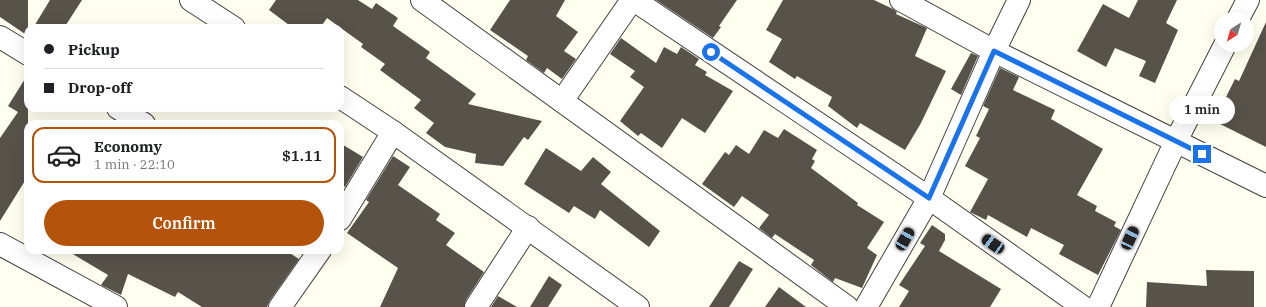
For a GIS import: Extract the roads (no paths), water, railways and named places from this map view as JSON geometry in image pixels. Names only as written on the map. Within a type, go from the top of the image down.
[{"type":"street","points":[[191,0],[228,24]]},
{"type":"street","points":[[422,0],[847,307]]},
{"type":"street","points":[[562,101],[633,0],[929,198],[1083,307]]},
{"type":"street","points":[[901,0],[994,51],[1266,186]]},
{"type":"street","points":[[866,307],[929,198],[994,51],[1019,0]]},
{"type":"street","points":[[1242,12],[1248,0]]},
{"type":"street","points":[[0,37],[24,52]]},
{"type":"street","points":[[1098,307],[1176,141],[1221,52]]},
{"type":"street","points":[[344,100],[393,132],[528,227],[638,307]]},
{"type":"street","points":[[124,112],[138,120]]},
{"type":"street","points":[[344,212],[393,132]]},
{"type":"street","points":[[476,307],[528,227]]},
{"type":"street","points":[[0,244],[116,307]]},
{"type":"street","points":[[280,307],[317,254]]}]
